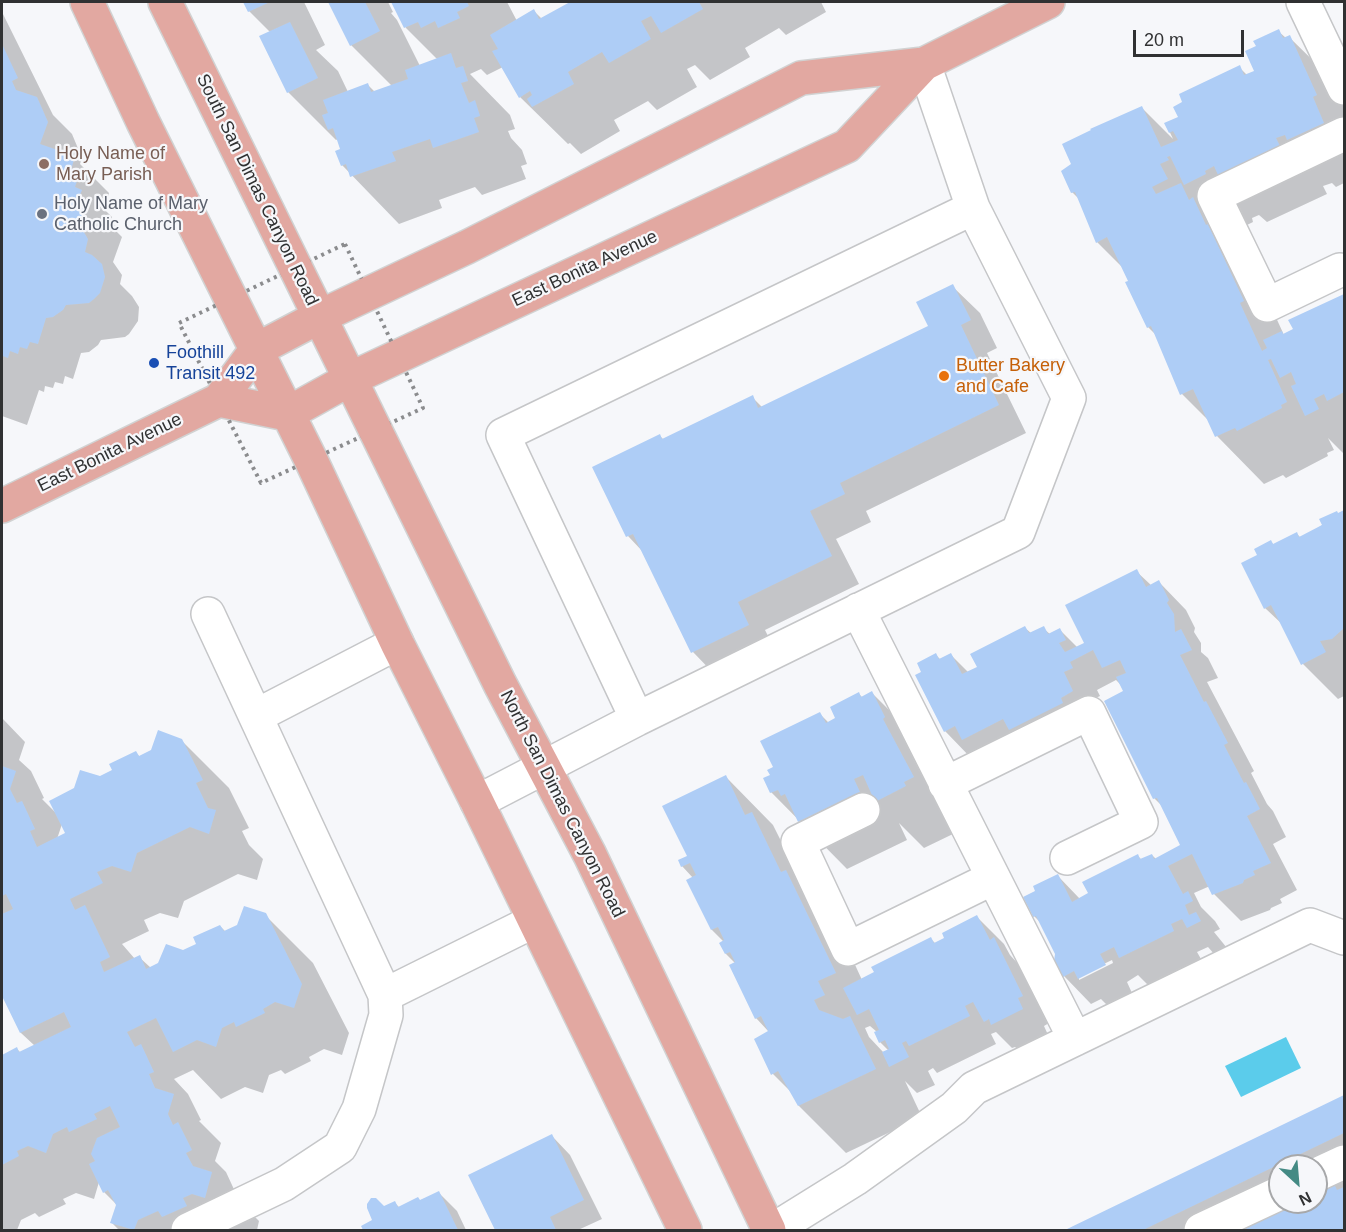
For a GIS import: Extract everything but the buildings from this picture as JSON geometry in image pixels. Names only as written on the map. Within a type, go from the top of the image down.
[{"type":"main road","points":[[87,2],[143,122],[311,460],[397,643],[685,1230]]},
{"type":"main road","name":"South San Dimas Canyon Road","points":[[165,2],[350,379]]},
{"type":"main road","name":"East Bonita Avenue","points":[[2,506],[219,400],[256,350],[319,317],[467,247],[801,78],[924,64],[1048,2]]},
{"type":"main road","name":"East Bonita Avenue","points":[[287,414],[350,379],[847,146],[924,64]]},
{"type":"main road","name":"North San Dimas Canyon Road","points":[[350,379],[543,767],[595,866],[771,1230]]},
{"type":"main road","points":[[219,400],[287,414]]},
{"type":"lane","points":[[1303,2],[1344,88]]},
{"type":"lane","points":[[477,802],[637,719],[1018,532],[1069,398],[973,208],[924,64]]},
{"type":"lane","points":[[1340,270],[1267,305],[1214,196],[1344,134]]},
{"type":"lane","points":[[637,719],[503,435],[973,208]]},
{"type":"lane","points":[[858,610],[1074,1039]]},
{"type":"lane","points":[[188,1230],[284,1184],[340,1147],[359,1109],[387,1015],[385,995],[208,614]]},
{"type":"lane","points":[[255,716],[397,643]]},
{"type":"lane","points":[[945,784],[1089,713],[1141,822],[1067,858]]},
{"type":"lane","points":[[863,810],[798,842],[848,949],[993,878]]},
{"type":"lane","points":[[385,995],[534,921]]},
{"type":"lane","points":[[771,1230],[864,1173],[954,1108],[974,1088],[1310,925],[1344,938]]},
{"type":"lane","points":[[1328,1169],[1344,1162]]},
{"type":"lane","points":[[1201,1230],[1268,1198]]},
{"type":"water","points":[[1286,1037],[1301,1068],[1241,1097],[1225,1066]]},
{"type":"place","name":"Holy Name of Mary Parish","points":[[44,164]]},
{"type":"place","name":"Holy Name of Mary Catholic Church","points":[[42,214]]},
{"type":"place","name":"Foothill Transit 492","points":[[154,363]]},
{"type":"place","name":"Butter Bakery and Cafe","points":[[944,376]]}]
